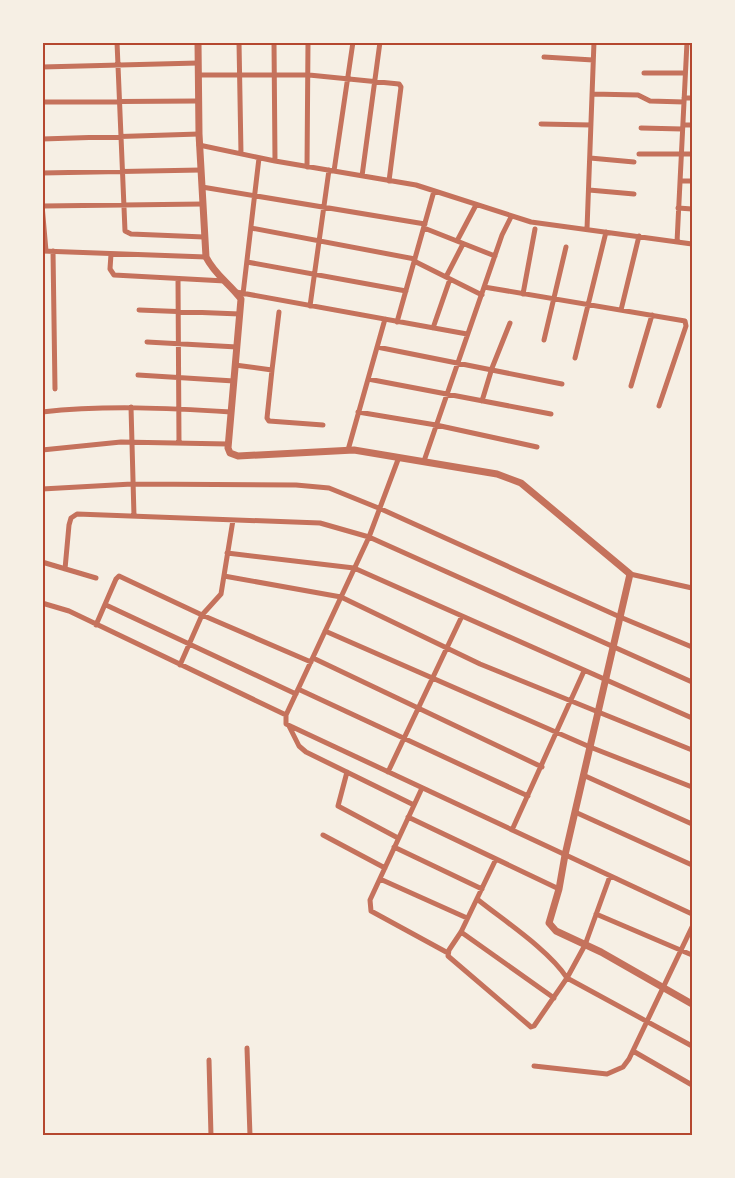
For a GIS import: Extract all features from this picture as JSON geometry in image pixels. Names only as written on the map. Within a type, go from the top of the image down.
[{"type":"street","points":[[117,42],[125,231],[127,234],[204,237]]},
{"type":"street","points":[[198,42],[199,145],[204,237],[206,257],[214,272],[240,293],[468,334]]},
{"type":"street","points":[[239,42],[241,154]]},
{"type":"street","points":[[274,42],[275,161]]},
{"type":"street","points":[[308,42],[308,167]]},
{"type":"street","points":[[310,306],[321,242],[324,207],[349,78],[353,42]]},
{"type":"street","points":[[362,176],[380,42]]},
{"type":"street","points":[[587,229],[594,42]]},
{"type":"street","points":[[677,242],[686,43],[692,43]]},
{"type":"street","points":[[544,57],[593,60]]},
{"type":"street","points":[[42,67],[198,63]]},
{"type":"street","points":[[644,73],[685,74]]},
{"type":"street","points":[[198,75],[309,75],[396,82],[401,87],[390,181]]},
{"type":"street","points":[[42,91],[42,128]]},
{"type":"street","points":[[592,94],[638,96],[650,101],[692,98]]},
{"type":"street","points":[[43,102],[198,101]]},
{"type":"street","points":[[542,124],[591,125]]},
{"type":"street","points":[[641,128],[692,125]]},
{"type":"street","points":[[42,139],[199,134]]},
{"type":"street","points":[[199,145],[434,191],[510,217],[692,244]]},
{"type":"street","points":[[639,154],[692,154]]},
{"type":"street","points":[[259,158],[247,262],[240,293],[240,314],[228,444],[230,453],[234,456],[348,450],[497,474],[521,482],[630,574],[692,588]]},
{"type":"street","points":[[590,158],[634,162]]},
{"type":"street","points":[[42,174],[122,170],[201,170]]},
{"type":"street","points":[[680,181],[692,181]]},
{"type":"street","points":[[202,187],[424,226],[495,256]]},
{"type":"street","points":[[589,190],[634,194]]},
{"type":"street","points":[[397,322],[434,191]]},
{"type":"street","points":[[202,204],[42,206],[44,251],[206,257]]},
{"type":"street","points":[[457,241],[476,205]]},
{"type":"street","points":[[678,208],[692,209]]},
{"type":"street","points":[[424,461],[446,394],[510,217]]},
{"type":"street","points":[[251,228],[415,260],[482,295]]},
{"type":"street","points":[[523,294],[535,229]]},
{"type":"street","points":[[575,358],[606,232]]},
{"type":"street","points":[[621,310],[639,236]]},
{"type":"street","points":[[433,328],[448,278],[464,244]]},
{"type":"street","points":[[544,340],[552,299],[566,247]]},
{"type":"street","points":[[53,252],[55,390]]},
{"type":"street","points":[[111,254],[110,269],[114,275],[225,281]]},
{"type":"street","points":[[247,262],[406,291]]},
{"type":"street","points":[[178,279],[178,443]]},
{"type":"street","points":[[484,288],[683,320],[687,323],[659,406]]},
{"type":"street","points":[[140,310],[240,314]]},
{"type":"street","points":[[279,312],[267,418],[269,421],[322,425]]},
{"type":"street","points":[[631,386],[652,315]]},
{"type":"street","points":[[348,450],[385,319]]},
{"type":"street","points":[[482,401],[492,368],[510,323]]},
{"type":"street","points":[[147,342],[237,347]]},
{"type":"street","points":[[377,347],[492,368],[562,384]]},
{"type":"street","points":[[235,365],[272,370]]},
{"type":"street","points":[[138,375],[234,381]]},
{"type":"street","points":[[368,379],[551,414]]},
{"type":"street","points":[[42,412],[131,407],[231,412]]},
{"type":"street","points":[[131,407],[134,516]]},
{"type":"street","points":[[358,412],[436,425],[537,447]]},
{"type":"street","points":[[42,450],[131,442],[228,444]]},
{"type":"street","points":[[399,457],[369,538],[286,715],[288,726],[302,750],[414,805]]},
{"type":"street","points":[[42,489],[132,484],[329,488],[381,508],[620,617],[692,647]]},
{"type":"street","points":[[64,569],[69,524],[73,516],[134,516],[320,523],[369,538],[692,682]]},
{"type":"street","points":[[180,665],[202,615],[219,598],[233,520]]},
{"type":"street","points":[[227,553],[354,568],[692,718]]},
{"type":"street","points":[[42,562],[96,578]]},
{"type":"street","points":[[630,574],[565,855],[559,889],[550,917],[551,928],[692,1004]]},
{"type":"street","points":[[96,625],[119,576],[202,615],[312,660],[419,708],[542,767]]},
{"type":"street","points":[[224,576],[341,597],[447,648],[570,701],[692,750]]},
{"type":"street","points":[[42,603],[68,611],[286,715]]},
{"type":"street","points":[[106,605],[528,796]]},
{"type":"street","points":[[388,772],[403,738],[434,679],[462,616]]},
{"type":"street","points":[[325,630],[590,747],[692,787]]},
{"type":"street","points":[[512,830],[558,733],[584,671]]},
{"type":"street","points":[[288,726],[692,914]]},
{"type":"street","points":[[347,772],[338,806],[398,838]]},
{"type":"street","points":[[584,774],[692,824]]},
{"type":"street","points":[[422,788],[369,904],[371,910],[448,953],[450,959],[529,1026],[534,1026],[554,998],[585,945],[610,876]]},
{"type":"street","points":[[575,812],[692,865]]},
{"type":"street","points":[[408,817],[559,889]]},
{"type":"street","points":[[323,835],[385,868]]},
{"type":"street","points":[[394,847],[482,889]]},
{"type":"street","points":[[448,953],[461,932],[496,859]]},
{"type":"street","points":[[380,879],[467,918]]},
{"type":"street","points":[[477,899],[562,970],[567,978],[692,1046]]},
{"type":"street","points":[[596,914],[692,956]]},
{"type":"street","points":[[534,1066],[607,1074],[623,1066],[633,1051],[692,927]]},
{"type":"street","points":[[461,932],[554,998]]},
{"type":"street","points":[[247,1048],[250,1136]]},
{"type":"street","points":[[633,1051],[692,1086]]},
{"type":"street","points":[[209,1060],[211,1136]]}]
